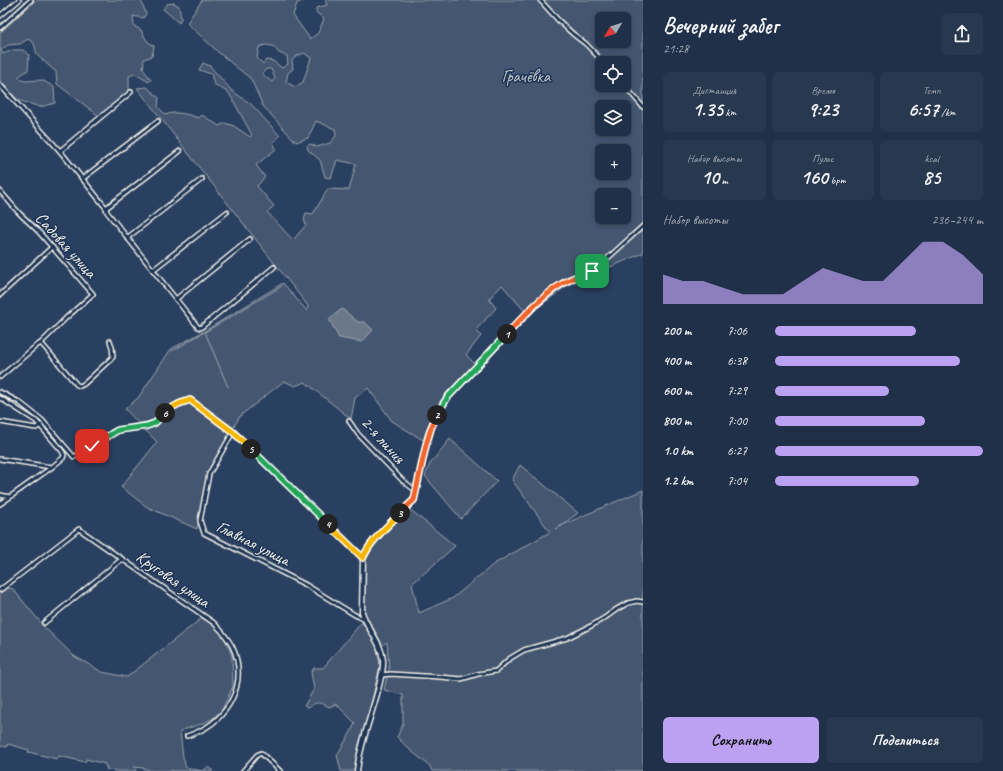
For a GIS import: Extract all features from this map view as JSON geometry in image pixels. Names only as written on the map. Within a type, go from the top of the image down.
[{"type":"street","points":[[0,16],[19,0]]},
{"type":"street","points":[[0,28],[31,0]]},
{"type":"street","points":[[540,0],[572,34],[586,44],[597,56]]},
{"type":"street","points":[[0,85],[60,151],[106,208],[106,212],[196,326],[200,328],[274,267]]},
{"type":"street","points":[[60,151],[131,92]]},
{"type":"street","points":[[630,92],[643,107]]},
{"type":"street","points":[[82,179],[158,121]]},
{"type":"street","points":[[106,208],[180,151]]},
{"type":"street","points":[[127,238],[202,179]]},
{"type":"street","name":"Садовая улица","points":[[0,191],[19,213],[38,231],[93,294],[41,343],[0,377]]},
{"type":"street","points":[[153,270],[227,212]]},
{"type":"street","points":[[357,771],[360,754],[383,667],[383,659],[380,648],[364,619],[362,612],[363,558],[365,552],[371,544],[414,500],[426,445],[431,428],[442,404],[534,306],[554,289],[568,280],[597,268],[643,226]]},
{"type":"street","points":[[176,299],[250,239]]},
{"type":"street","points":[[0,295],[52,247]]},
{"type":"street","points":[[41,343],[80,386],[113,357],[110,341]]},
{"type":"street","points":[[0,392],[19,402],[42,420],[74,457],[115,431],[147,426],[155,423],[168,410],[180,403],[190,400],[233,432],[363,558]]},
{"type":"street","points":[[0,398],[36,421],[64,455],[63,458],[52,468],[0,504]]},
{"type":"street","name":"2-я линия","points":[[349,421],[358,434],[402,480],[416,492]]},
{"type":"street","points":[[0,422],[36,428],[41,426]]},
{"type":"street","name":"Главная улица","points":[[233,432],[209,474],[200,521],[204,533],[306,585],[364,619]]},
{"type":"street","points":[[0,459],[52,468]]},
{"type":"street","points":[[0,495],[10,497]]},
{"type":"street","name":"Круговая улица","points":[[1,590],[79,529],[214,623],[224,632],[235,653],[238,674],[236,686],[232,700],[221,715],[208,727],[187,736]]},
{"type":"street","points":[[44,623],[122,559]]},
{"type":"street","points":[[381,675],[391,674],[461,679],[496,671],[509,659],[524,650],[567,638],[591,626],[628,603],[637,601],[643,602]]},
{"type":"street","points":[[243,771],[257,755],[261,753],[280,771]]},
{"type":"green space","points":[[36,0],[141,0],[146,14],[143,18],[133,16],[134,26],[141,30],[147,41],[154,46],[152,56],[144,59],[143,69],[151,80],[149,82],[135,74],[129,76],[129,90],[99,116],[57,84],[56,72],[37,55],[34,43],[28,39],[20,44],[8,45],[1,50],[3,54],[13,50],[23,50],[29,55],[28,70],[18,77],[24,81],[42,80],[54,87],[55,103],[40,107],[18,100],[0,81],[0,33]]},
{"type":"green space","name":"Грачёвка","points":[[202,0],[306,0],[297,3],[293,15],[310,39],[318,33],[324,19],[316,12],[316,8],[327,5],[325,0],[643,0],[643,253],[568,285],[528,315],[502,285],[489,299],[496,308],[476,330],[481,336],[466,355],[475,364],[447,392],[436,407],[423,440],[392,421],[368,388],[355,398],[351,419],[305,382],[295,386],[284,381],[240,416],[207,473],[197,529],[147,507],[121,487],[157,442],[125,409],[138,398],[171,349],[206,330],[283,283],[307,311],[308,306],[137,88],[147,87],[159,98],[158,107],[166,115],[178,113],[199,118],[202,115],[219,126],[225,123],[234,126],[250,137],[252,135],[229,93],[214,84],[211,74],[199,70],[203,63],[210,66],[232,91],[251,104],[280,136],[273,142],[276,149],[256,165],[265,177],[257,186],[274,206],[267,212],[293,240],[306,225],[304,219],[306,213],[313,214],[328,189],[349,190],[356,164],[337,160],[331,178],[325,177],[320,160],[308,150],[307,146],[310,144],[317,147],[330,143],[336,136],[335,129],[316,121],[308,138],[296,142],[263,106],[251,79],[219,53],[187,23]],"holes":[[[265,45],[273,46],[279,53],[287,56],[288,64],[282,68],[273,61],[266,60],[263,64],[257,58],[259,47]],[[304,53],[311,58],[303,82],[295,87],[286,82],[288,73],[293,69],[292,60]],[[266,69],[271,69],[275,78],[272,82],[262,74]],[[358,322],[372,329],[362,342]]]},
{"type":"green space","points":[[174,3],[179,6],[181,18],[179,23],[163,9],[167,4]]},
{"type":"green space","points":[[450,439],[497,481],[461,519],[425,476],[430,464]]},
{"type":"green space","points":[[520,465],[578,513],[556,529],[643,490],[643,771],[432,771],[430,766],[397,737],[403,724],[403,695],[384,690],[389,668],[387,642],[380,647],[364,619],[363,558],[406,507],[455,546],[412,584],[419,613],[453,598],[494,564],[550,532],[512,480]]},
{"type":"green space","points":[[9,588],[13,589],[45,628],[74,656],[102,672],[127,677],[202,618],[214,625],[224,636],[232,656],[233,686],[222,710],[213,718],[180,732],[186,768],[203,771],[152,771],[134,767],[136,771],[117,771],[106,769],[107,767],[105,764],[86,759],[85,762],[59,756],[57,759],[28,752],[29,750],[8,744],[7,747],[0,746],[0,593]]},
{"type":"green space","points":[[362,622],[376,645],[380,665],[369,713],[359,744],[354,771],[341,771],[337,755],[355,723],[336,704],[329,707],[318,703],[313,704],[308,708],[304,706],[314,689],[311,672],[314,668],[323,668]]},
{"type":"green space","points":[[208,767],[213,771],[203,771]]},
{"type":"shaded area","points":[[342,309],[358,322],[365,322],[373,330],[362,342],[339,338],[329,319]]},
{"type":"waterway","points":[[228,387],[205,332],[282,286]]},
{"type":"waterway","points":[[172,351],[204,332]]},
{"type":"route","points":[[92,446],[115,431],[147,426],[155,423],[168,410],[180,403],[190,400],[233,432],[363,558],[365,552],[371,544],[414,500],[426,445],[431,428],[442,404],[534,306],[554,289],[568,280],[592,271]]}]
